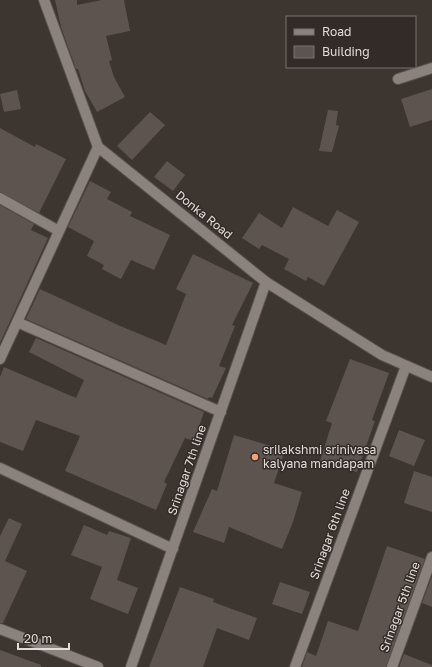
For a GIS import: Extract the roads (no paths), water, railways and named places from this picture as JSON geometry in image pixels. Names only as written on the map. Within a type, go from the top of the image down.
[{"type":"street","points":[[0,359],[98,147],[44,0]]},
{"type":"street","points":[[398,79],[432,68]]},
{"type":"street","name":"Donka Road","points":[[98,147],[266,282],[382,355],[432,377]]},
{"type":"street","points":[[0,198],[59,232]]},
{"type":"street","name":"Srinagar 7th line","points":[[131,667],[266,282]]},
{"type":"street","points":[[17,322],[221,412]]},
{"type":"street","name":"Srinagar 6th line","points":[[295,667],[406,366]]},
{"type":"street","points":[[0,468],[173,549]]},
{"type":"street","name":"Srinagar 5th line","points":[[392,667],[432,557]]},
{"type":"street","points":[[0,629],[98,667]]},
{"type":"place","name":"srilakshmi srinivasa kalyana mandapam","points":[[255,457]]}]
